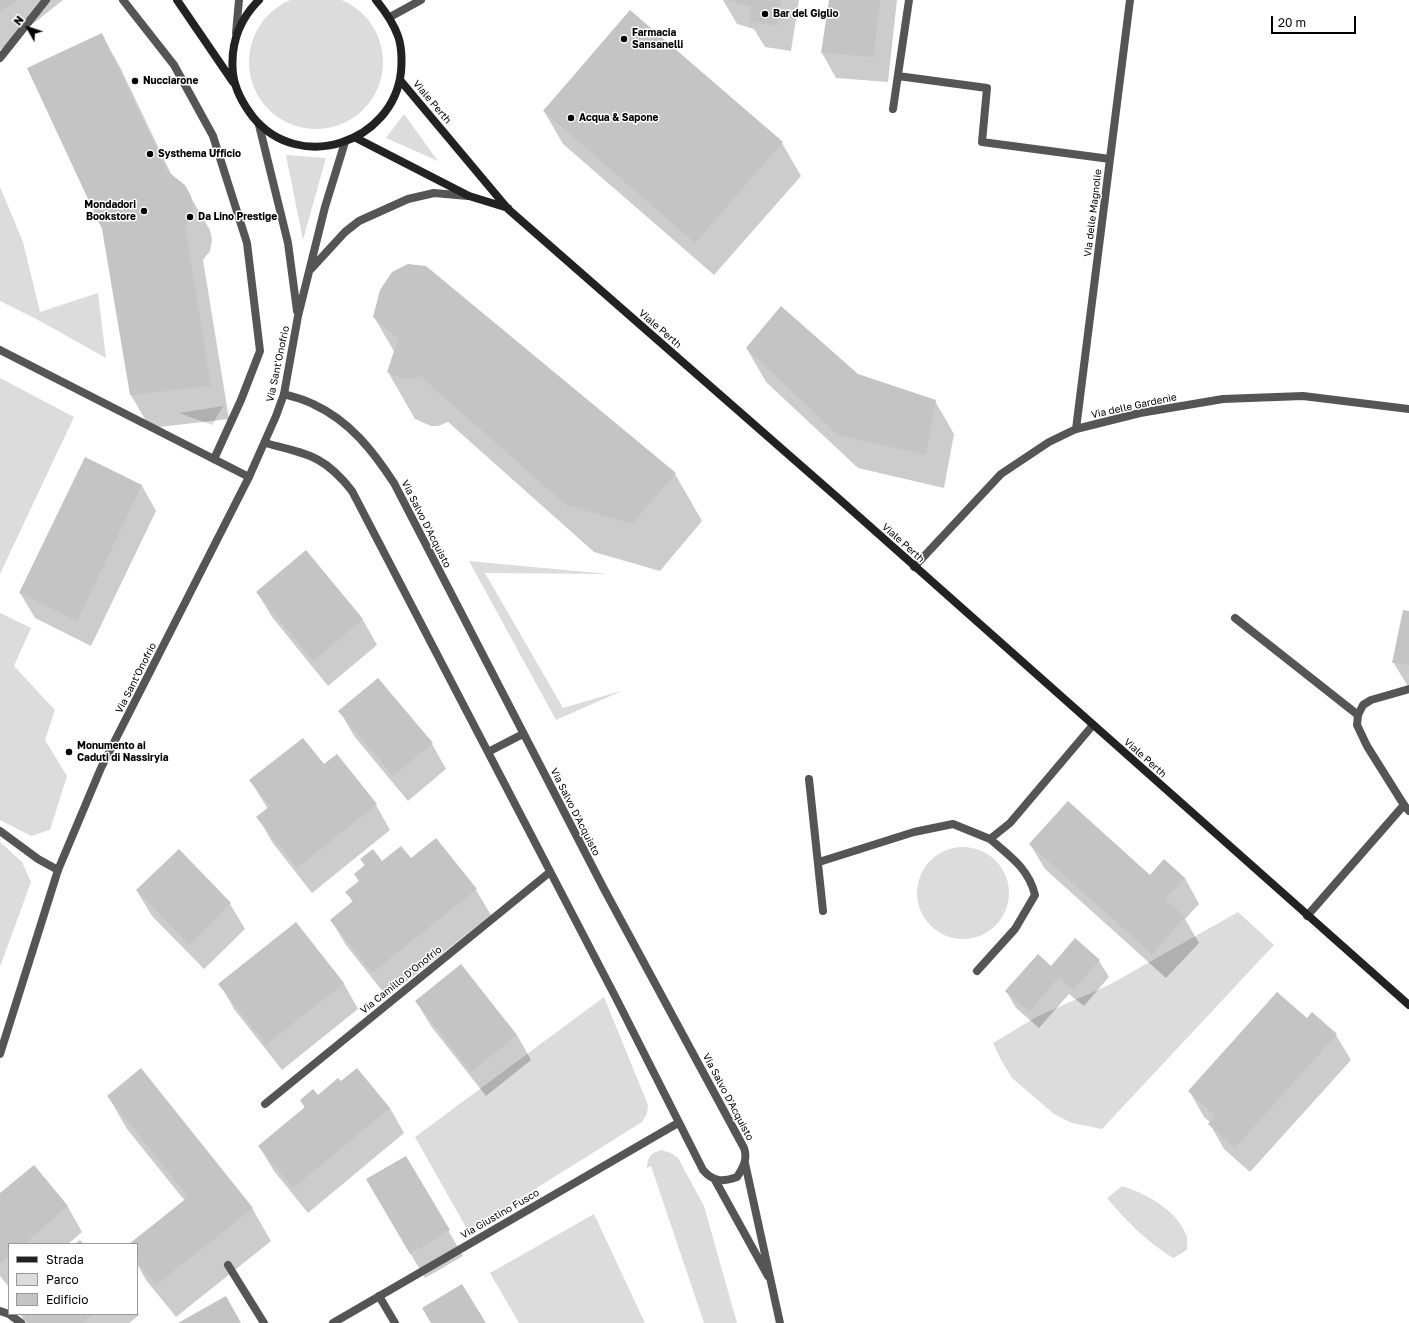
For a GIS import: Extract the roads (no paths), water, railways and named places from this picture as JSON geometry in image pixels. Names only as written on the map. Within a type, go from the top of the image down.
[{"type":"main road","points":[[177,0],[234,82],[244,106],[259,125],[278,138],[300,145],[322,147],[356,138],[376,123],[391,104],[400,80],[402,59],[399,37],[390,17],[376,0]]},
{"type":"main road","points":[[234,82],[232,58],[236,33],[248,11],[259,0]]},
{"type":"main road","name":"Viale Perth","points":[[400,80],[508,209],[1409,1005]]},
{"type":"main road","points":[[356,138],[469,196],[508,209]]},
{"type":"street","points":[[0,58],[46,0]]},
{"type":"street","points":[[123,0],[174,65],[213,136],[247,243],[260,351],[241,400],[214,459]]},
{"type":"street","points":[[236,33],[239,0]]},
{"type":"street","points":[[390,17],[421,0]]},
{"type":"street","points":[[893,109],[909,0]]},
{"type":"street","name":"Via delle Magnolie","points":[[1076,429],[1130,0]]},
{"type":"street","points":[[898,76],[987,88],[982,142],[1110,159]]},
{"type":"street","name":"Via Sant'Onofrio","points":[[259,125],[288,243],[298,316]]},
{"type":"street","name":"Via Sant'Onofrio","points":[[0,1054],[58,870],[101,768],[249,477],[265,443],[284,394],[298,316],[311,270],[325,207],[344,142]]},
{"type":"street","name":"Via Sant'Onofrio","points":[[311,270],[345,232],[359,221],[408,199],[434,193],[469,196]]},
{"type":"street","points":[[0,350],[249,477]]},
{"type":"street","name":"Via Salvo D'Acquisto","points":[[284,394],[312,403],[333,415],[366,443],[378,458],[394,483],[604,889],[742,1143],[746,1154],[745,1163],[773,1285],[780,1323]]},
{"type":"street","name":"Via delle Gardenie","points":[[914,567],[1001,474],[1049,442],[1076,429],[1140,413],[1224,399],[1303,396],[1409,409]]},
{"type":"street","points":[[265,443],[308,454],[320,459],[331,467],[352,491],[550,872],[678,1123],[703,1170],[715,1180],[773,1285]]},
{"type":"street","points":[[1235,618],[1358,716]]},
{"type":"street","points":[[1307,916],[1407,808],[1360,734],[1357,725],[1358,716],[1363,705],[1371,700],[1409,689]]},
{"type":"street","points":[[990,839],[1010,823],[1092,725]]},
{"type":"street","points":[[488,752],[523,734]]},
{"type":"street","points":[[809,779],[823,911]]},
{"type":"street","points":[[819,862],[914,832],[953,824],[990,839],[1020,864],[1032,882],[1035,896],[1015,929],[977,971]]},
{"type":"street","points":[[0,831],[38,859],[58,870]]},
{"type":"street","name":"Via Camillo D'Onofrio","points":[[265,1104],[550,872]]},
{"type":"street","name":"Via Giustino Fusco","points":[[333,1323],[678,1123]]},
{"type":"street","points":[[715,1180],[723,1181],[736,1176],[745,1163]]},
{"type":"street","points":[[228,1266],[264,1323]]},
{"type":"street","points":[[379,1296],[395,1323]]},
{"type":"street","points":[[10,1315],[21,1323]]},
{"type":"place","name":"Bar del Giglio","points":[[765,14]]},
{"type":"place","name":"Farmacia Sansanelli","points":[[624,39]]},
{"type":"place","name":"Nucciarone","points":[[135,81]]},
{"type":"place","name":"Acqua & Sapone","points":[[571,118]]},
{"type":"place","name":"Systhema Ufficio","points":[[150,154]]},
{"type":"place","name":"Mondadori Bookstore","points":[[144,211]]},
{"type":"place","name":"Da Lino Prestige","points":[[190,217]]},
{"type":"place","name":"Monumento ai Caduti di Nassiryia","points":[[69,752]]}]
